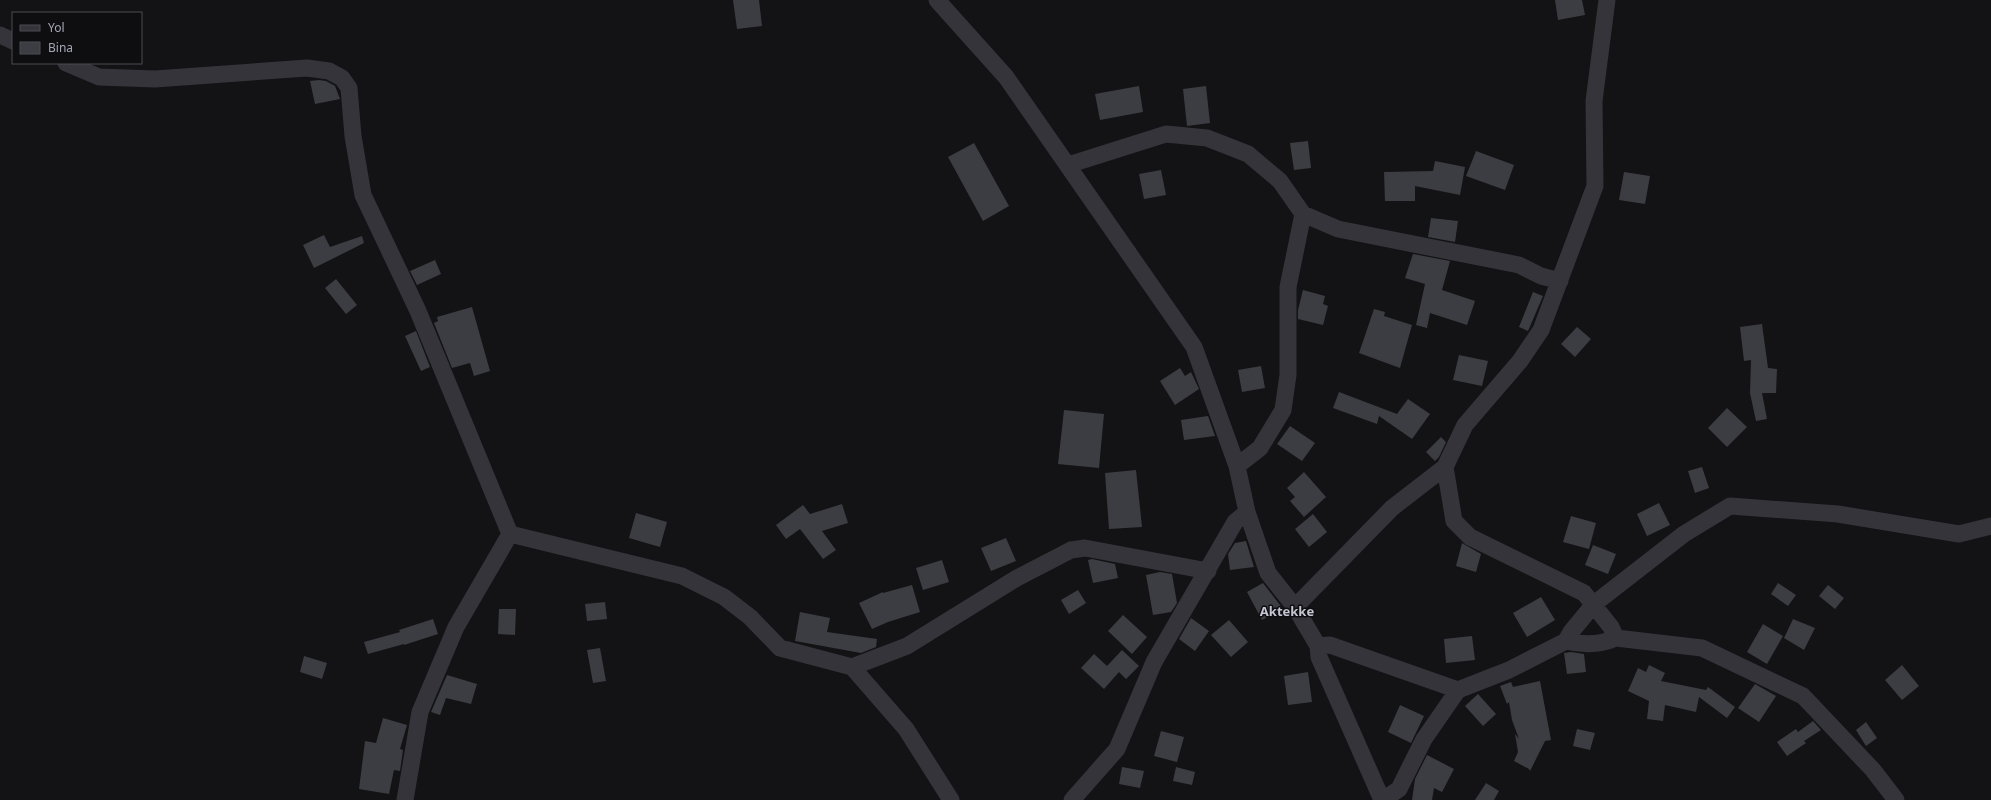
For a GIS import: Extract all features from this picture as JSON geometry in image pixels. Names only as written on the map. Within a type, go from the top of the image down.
[{"type":"street","points":[[937,0],[1006,77],[1194,347],[1237,466],[1247,512],[1268,573],[1295,607],[1318,646],[1319,656],[1382,800],[1399,789],[1424,739],[1458,690],[1509,670],[1566,641],[1571,632],[1594,604],[1684,534],[1730,506],[1838,514],[1959,534],[1991,526]]},
{"type":"street","points":[[1295,607],[1392,508],[1444,467],[1465,425],[1520,360],[1541,330],[1595,186],[1594,101],[1607,0]]},
{"type":"street","points":[[0,35],[12,40]]},
{"type":"street","points":[[68,64],[99,77],[155,79],[307,68],[329,71],[342,78],[349,88],[353,136],[363,194],[418,311],[510,534]]},
{"type":"street","points":[[1068,165],[1166,134],[1207,138],[1248,154],[1280,181],[1303,214],[1338,229],[1519,265],[1541,276],[1560,281]]},
{"type":"street","points":[[1237,466],[1260,448],[1283,410],[1288,375],[1288,287],[1303,214]]},
{"type":"street","points":[[1444,467],[1454,521],[1470,537],[1584,593],[1611,626],[1616,638]]},
{"type":"street","points":[[1072,800],[1117,750],[1154,662],[1235,522],[1247,512]]},
{"type":"street","points":[[510,534],[682,576],[724,597],[750,617],[780,648],[852,667],[906,729],[951,800]]},
{"type":"street","points":[[405,800],[420,712],[456,628],[510,534]]},
{"type":"street","points":[[852,667],[907,646],[1017,578],[1071,550],[1085,548],[1208,571]]},
{"type":"street","points":[[1566,641],[1586,644],[1606,642],[1616,638],[1702,648],[1803,696],[1873,770],[1896,800]]},
{"type":"street","points":[[1318,646],[1330,645],[1458,690]]},
{"type":"building","points":[[733,0],[759,0],[762,26],[737,29]]},
{"type":"building","points":[[1555,0],[1582,0],[1585,15],[1558,20]]},
{"type":"building","points":[[310,81],[326,81],[335,86],[340,99],[315,104]]},
{"type":"building","points":[[1139,86],[1143,112],[1100,120],[1095,94]]},
{"type":"building","points":[[1206,86],[1210,123],[1187,126],[1183,89]]},
{"type":"building","points":[[1308,141],[1311,168],[1294,170],[1290,143]]},
{"type":"building","points":[[974,143],[1009,206],[983,221],[948,157]]},
{"type":"building","points":[[1476,151],[1514,165],[1505,190],[1466,176]]},
{"type":"building","points":[[1435,161],[1465,167],[1460,195],[1415,186],[1415,201],[1385,201],[1384,172],[1433,171]]},
{"type":"building","points":[[1161,170],[1166,195],[1144,199],[1139,174]]},
{"type":"building","points":[[1624,172],[1650,176],[1645,204],[1619,200]]},
{"type":"building","points":[[1431,218],[1458,221],[1455,242],[1428,237]]},
{"type":"building","points":[[324,235],[330,247],[362,236],[364,243],[314,268],[303,245]]},
{"type":"building","points":[[1413,254],[1450,261],[1442,290],[1475,301],[1467,325],[1430,313],[1427,328],[1416,325],[1425,284],[1405,278]]},
{"type":"building","points":[[435,260],[441,274],[417,285],[410,271]]},
{"type":"building","points":[[336,279],[357,305],[346,314],[325,288]]},
{"type":"building","points":[[1303,290],[1325,296],[1323,304],[1328,306],[1323,325],[1298,319],[1298,310]]},
{"type":"building","points":[[1533,292],[1543,296],[1528,331],[1519,327]]},
{"type":"building","points":[[472,307],[490,371],[474,376],[470,363],[452,368],[434,323],[438,321],[437,317]]},
{"type":"building","points":[[1374,309],[1385,312],[1384,316],[1412,325],[1400,368],[1359,353]]},
{"type":"building","points":[[1762,324],[1768,368],[1777,369],[1776,393],[1762,393],[1767,419],[1756,421],[1750,393],[1751,360],[1744,361],[1740,327]]},
{"type":"building","points":[[1577,327],[1591,339],[1575,357],[1561,344]]},
{"type":"building","points":[[416,331],[430,367],[421,371],[405,336]]},
{"type":"building","points":[[1459,355],[1488,361],[1482,386],[1453,380]]},
{"type":"building","points":[[1261,366],[1265,388],[1242,392],[1238,370]]},
{"type":"building","points":[[1180,368],[1185,376],[1191,372],[1199,389],[1175,405],[1160,381]]},
{"type":"building","points":[[1339,392],[1397,414],[1408,399],[1430,414],[1412,439],[1379,416],[1377,424],[1333,408]]},
{"type":"building","points":[[1727,408],[1747,427],[1727,447],[1708,428]]},
{"type":"building","points":[[1064,410],[1104,414],[1099,468],[1058,464]]},
{"type":"building","points":[[1208,416],[1215,436],[1184,440],[1181,420]]},
{"type":"building","points":[[1290,426],[1315,443],[1302,461],[1277,444]]},
{"type":"building","points":[[1441,437],[1446,442],[1439,457],[1435,461],[1426,452]]},
{"type":"building","points":[[1702,467],[1709,488],[1695,493],[1688,471]]},
{"type":"building","points":[[1136,470],[1142,527],[1109,529],[1105,473]]},
{"type":"building","points":[[1304,472],[1326,497],[1304,517],[1290,501],[1295,497],[1287,488]]},
{"type":"building","points":[[1659,503],[1670,525],[1647,536],[1637,514]]},
{"type":"building","points":[[842,504],[848,523],[822,531],[836,550],[823,559],[800,529],[786,539],[776,525],[803,505],[810,514]]},
{"type":"building","points":[[636,513],[667,522],[660,547],[629,538]]},
{"type":"building","points":[[1313,514],[1327,532],[1309,547],[1295,529]]},
{"type":"building","points":[[1571,516],[1596,523],[1589,549],[1563,542]]},
{"type":"building","points":[[1006,538],[1016,561],[991,571],[981,548]]},
{"type":"building","points":[[1246,541],[1254,567],[1230,570],[1228,554],[1235,543]]},
{"type":"building","points":[[1462,543],[1481,554],[1476,572],[1456,566]]},
{"type":"building","points":[[1593,545],[1616,554],[1608,574],[1585,565]]},
{"type":"building","points":[[1092,559],[1115,564],[1118,578],[1093,583],[1088,560]]},
{"type":"building","points":[[942,560],[949,582],[923,590],[916,568]]},
{"type":"building","points":[[1160,572],[1172,574],[1177,603],[1171,612],[1153,615],[1146,575]]},
{"type":"building","points":[[1263,583],[1283,609],[1262,620],[1247,592]]},
{"type":"building","points":[[1778,583],[1796,595],[1788,606],[1771,594]]},
{"type":"building","points":[[912,585],[920,612],[888,622],[872,629],[859,603],[883,592]]},
{"type":"building","points":[[1828,585],[1844,598],[1835,609],[1819,596]]},
{"type":"building","points":[[1078,590],[1086,603],[1069,614],[1061,600]]},
{"type":"building","points":[[1541,597],[1555,620],[1527,637],[1513,613]]},
{"type":"building","points":[[605,602],[607,619],[587,621],[585,604]]},
{"type":"building","points":[[499,609],[516,609],[515,635],[498,634]]},
{"type":"building","points":[[800,612],[830,618],[827,632],[877,639],[876,647],[861,653],[795,641]]},
{"type":"building","points":[[1123,615],[1147,637],[1132,654],[1108,631]]},
{"type":"building","points":[[1191,618],[1209,631],[1195,651],[1179,639]]},
{"type":"building","points":[[433,619],[438,634],[404,645],[368,654],[364,642],[400,632],[399,630]]},
{"type":"building","points":[[1793,619],[1815,628],[1804,650],[1784,638]]},
{"type":"building","points":[[1229,620],[1248,642],[1231,657],[1211,635]]},
{"type":"building","points":[[1763,624],[1783,636],[1767,664],[1747,652]]},
{"type":"building","points":[[1472,636],[1475,660],[1446,663],[1444,639]]},
{"type":"building","points":[[600,648],[606,681],[593,683],[587,650]]},
{"type":"building","points":[[1122,650],[1139,666],[1126,679],[1119,672],[1104,689],[1081,668],[1094,654],[1107,666]]},
{"type":"building","points":[[1571,652],[1584,654],[1586,672],[1567,674],[1564,653]]},
{"type":"building","points":[[304,656],[327,663],[322,679],[300,672]]},
{"type":"building","points":[[1649,665],[1665,673],[1661,681],[1706,690],[1708,687],[1735,707],[1727,718],[1699,697],[1696,712],[1665,705],[1663,721],[1647,719],[1649,701],[1628,691],[1638,668],[1646,672]]},
{"type":"building","points":[[1902,665],[1919,686],[1902,700],[1885,680]]},
{"type":"building","points":[[1308,672],[1312,702],[1288,705],[1284,676]]},
{"type":"building","points":[[447,675],[477,684],[471,704],[446,698],[440,715],[431,712]]},
{"type":"building","points":[[1540,681],[1551,740],[1545,741],[1530,771],[1514,761],[1518,752],[1515,734],[1519,739],[1512,720],[1509,702],[1507,704],[1500,686],[1511,682],[1513,687]]},
{"type":"building","points":[[1755,684],[1776,696],[1759,722],[1738,708]]},
{"type":"building","points":[[1478,694],[1496,714],[1483,726],[1465,706]]},
{"type":"building","points":[[1400,705],[1424,716],[1411,743],[1388,732]]},
{"type":"building","points":[[383,718],[407,725],[400,749],[403,750],[400,771],[394,770],[389,794],[359,789],[365,741],[376,743]]},
{"type":"building","points":[[1813,721],[1821,730],[1804,741],[1806,743],[1787,756],[1777,742],[1796,729],[1798,732]]},
{"type":"building","points":[[1866,722],[1877,738],[1866,746],[1856,730]]},
{"type":"building","points":[[1577,729],[1595,733],[1590,750],[1573,746]]},
{"type":"building","points":[[1161,731],[1184,737],[1177,762],[1154,756]]},
{"type":"building","points":[[1427,755],[1454,769],[1442,792],[1434,788],[1432,800],[1412,800],[1415,779]]},
{"type":"building","points":[[1122,767],[1144,771],[1140,788],[1119,784]]},
{"type":"building","points":[[1176,767],[1195,772],[1192,785],[1173,781]]},
{"type":"building","points":[[1486,783],[1499,791],[1494,800],[1475,800]]},
{"type":"district","name":"Aktekke","points":[[1287,611]]}]
